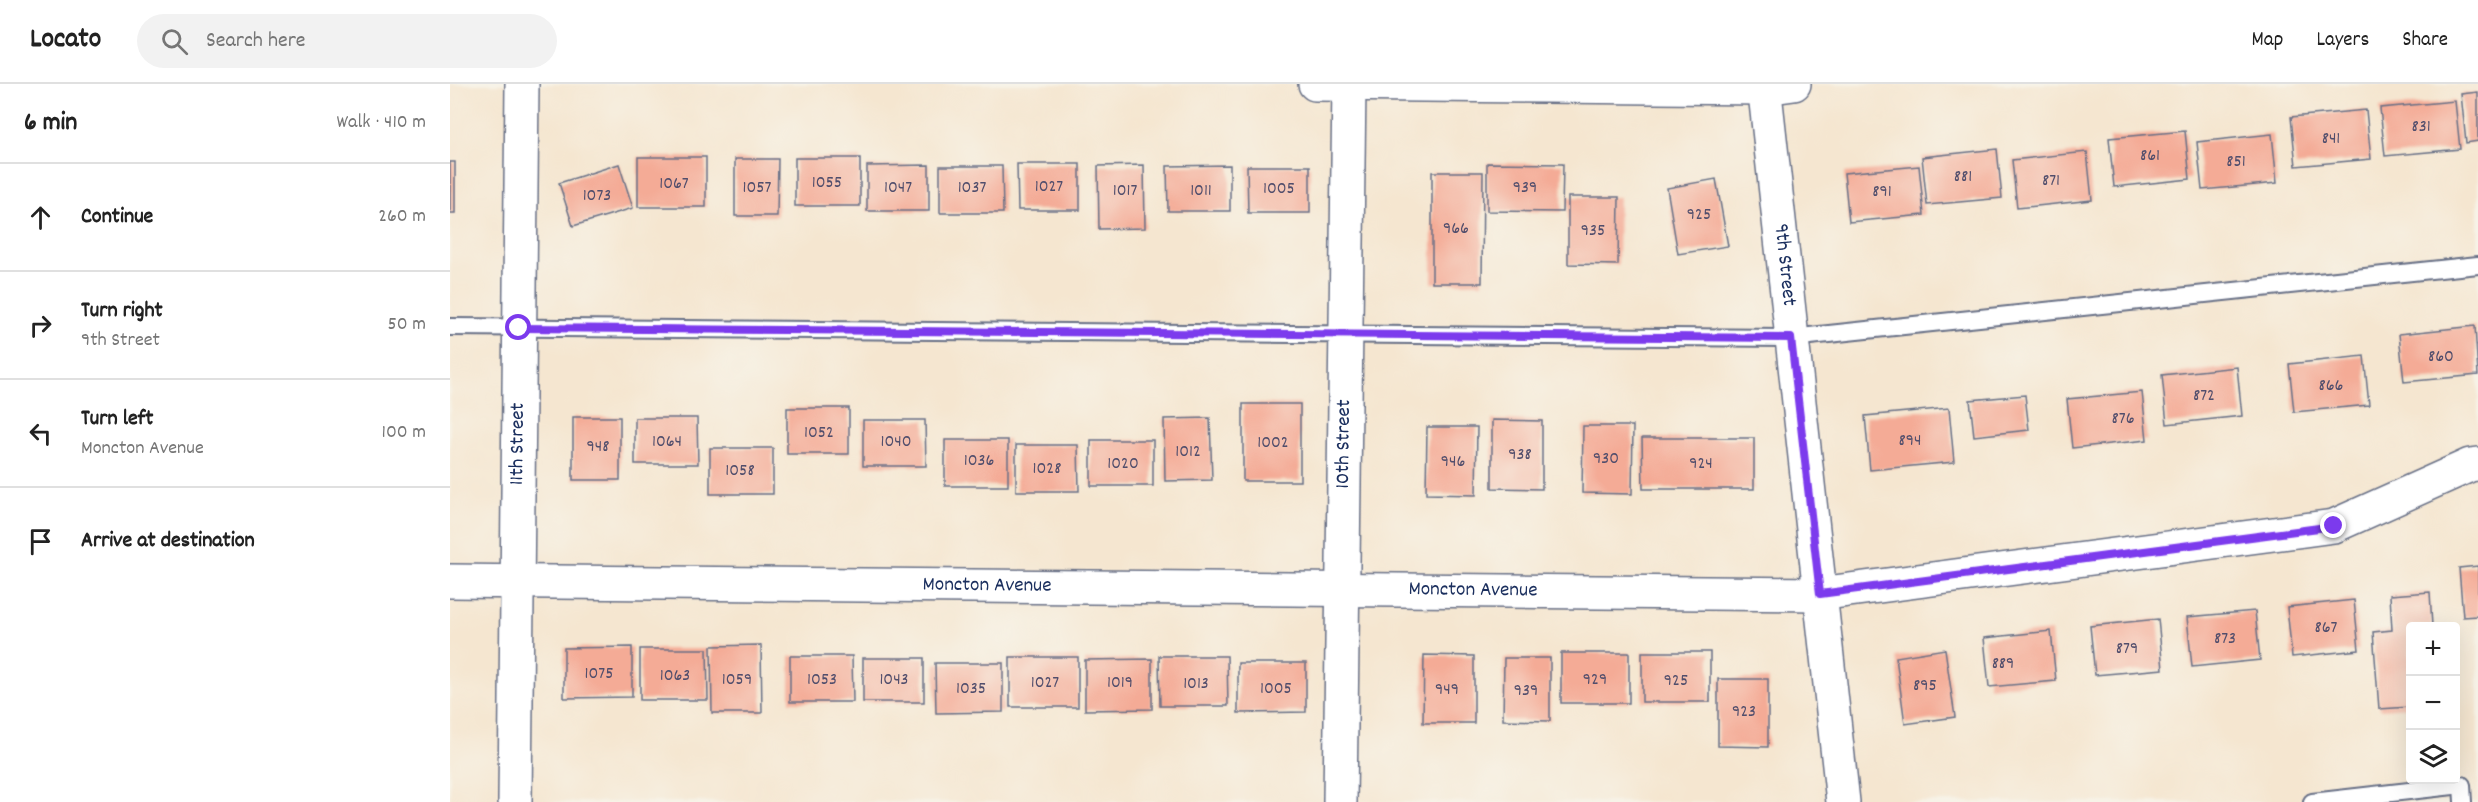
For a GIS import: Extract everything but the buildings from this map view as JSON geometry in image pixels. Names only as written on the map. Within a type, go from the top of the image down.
[{"type":"street","name":"11th Street","points":[[514,802],[522,84]]},
{"type":"street","points":[[1315,84],[1774,85]]},
{"type":"street","name":"10th Street","points":[[1340,802],[1349,84]]},
{"type":"street","name":"9th Street","points":[[1774,85],[1791,338],[1843,802]]},
{"type":"street","name":"Moncton Avenue","points":[[450,581],[1820,594],[2334,526],[2470,465],[2478,464]]},
{"type":"lane","points":[[450,327],[1791,338],[2478,265]]},
{"type":"lane","points":[[2312,802],[2462,785],[2463,802]]},
{"type":"route","points":[[519,328],[1791,338],[1820,594],[2334,526]]}]
